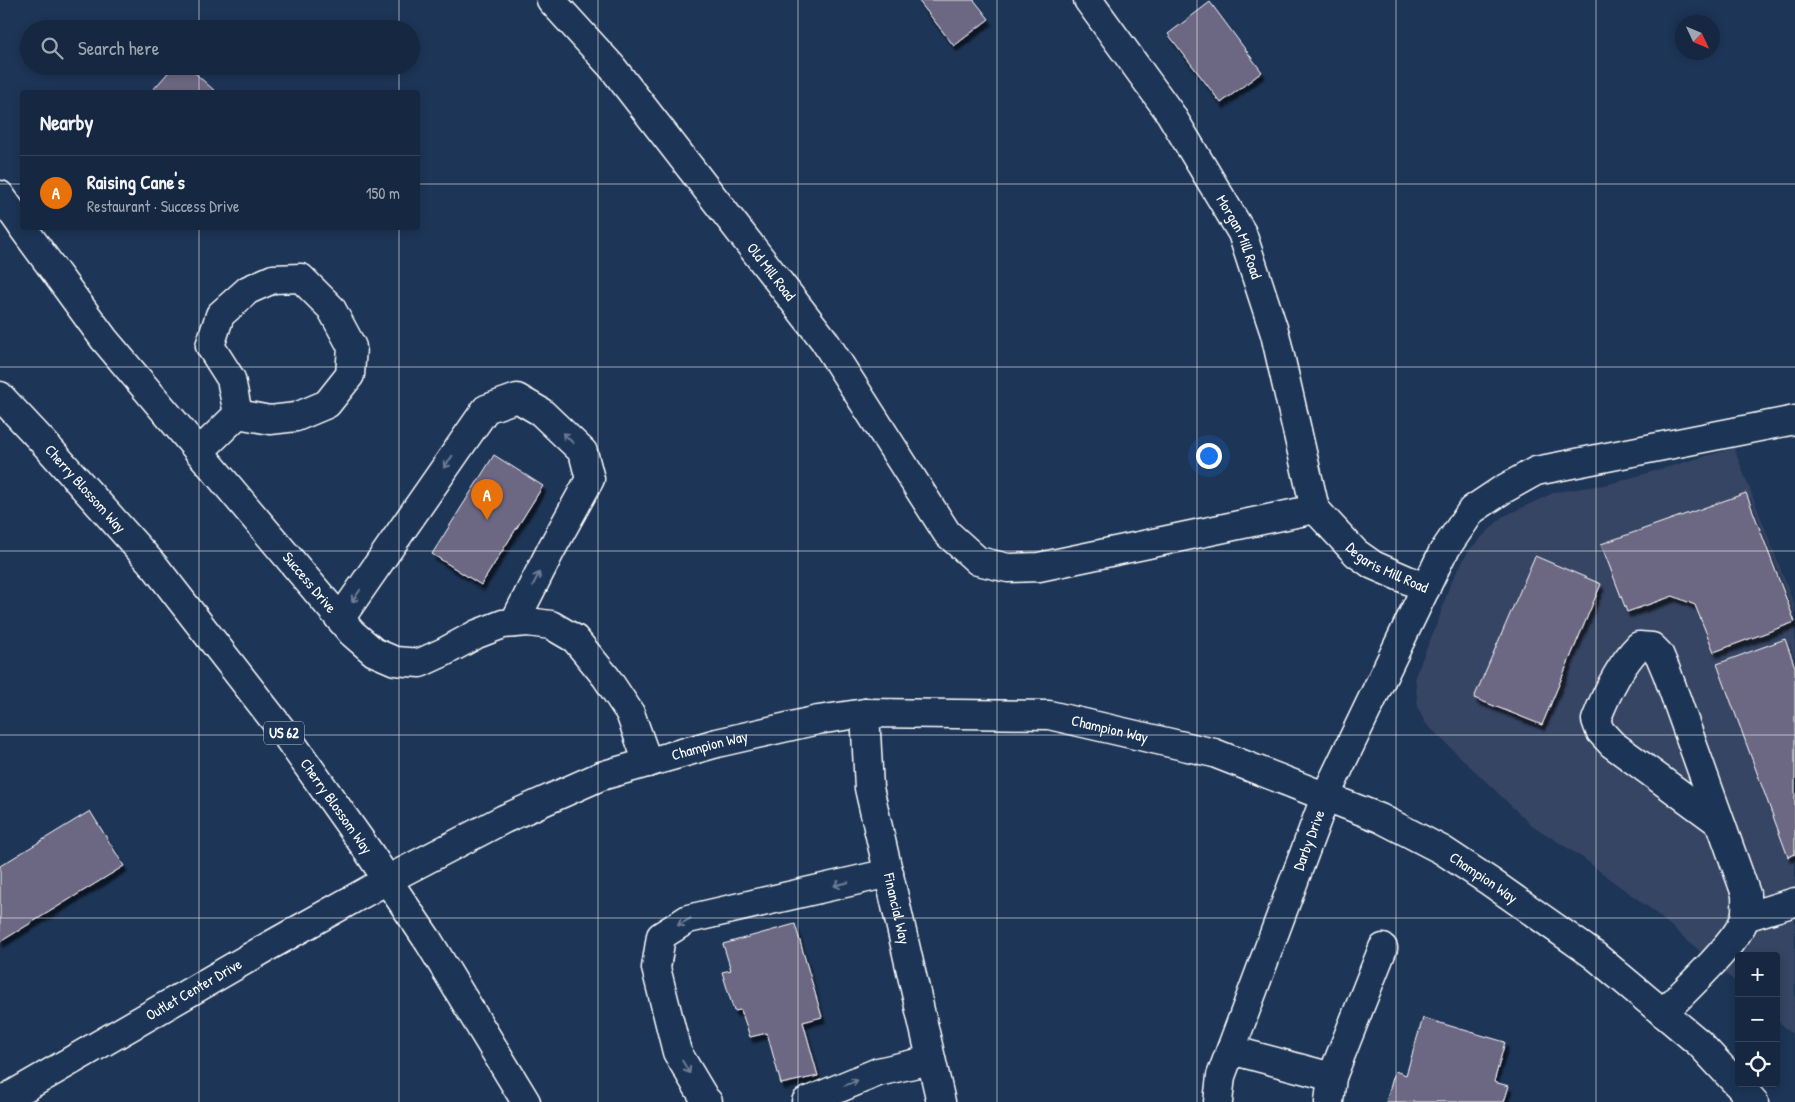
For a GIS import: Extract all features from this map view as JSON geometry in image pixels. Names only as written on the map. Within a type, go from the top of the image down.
[{"type":"main road","name":"Old Mill Road","points":[[551,0],[612,68],[824,340],[947,533],[973,558],[978,561],[1008,568],[1039,566],[1315,509]]},
{"type":"main road","name":"Morgan Mill Road","points":[[1088,0],[1170,113],[1242,233],[1275,334],[1315,509]]},
{"type":"main road","name":"Success Drive","points":[[0,195],[20,223]]},
{"type":"main road","name":"Success Drive","points":[[25,230],[104,339],[352,634],[374,652],[395,661],[420,663],[477,634],[504,624],[528,622],[551,625],[575,639],[606,677],[630,713],[648,763]]},
{"type":"main road","points":[[301,278],[331,308],[352,347],[350,375],[327,404],[296,417],[270,420],[238,414],[231,379],[210,346],[220,315],[248,290],[273,279],[301,278]]},
{"type":"main road","name":"Cherry Blossom Way","points":[[0,396],[46,444],[156,568],[288,738],[447,970],[526,1102]]},
{"type":"main road","points":[[340,619],[486,409],[518,398],[541,412],[583,452],[590,479],[514,623]]},
{"type":"main road","points":[[199,452],[238,414]]},
{"type":"main road","name":"Degaris Mill Road","points":[[1315,509],[1356,553],[1374,565],[1426,588],[1442,554],[1472,510],[1536,471],[1795,420]]},
{"type":"main road","name":"Darby Drive","points":[[1218,1102],[1221,1076],[1326,795],[1426,588]]},
{"type":"main road","points":[[1663,1013],[1721,952],[1736,933],[1745,917],[1746,894],[1721,824],[1659,654],[1652,647],[1639,646],[1626,659],[1602,705],[1596,720],[1600,732],[1612,744],[1721,824]]},
{"type":"main road","name":"Champion Way","points":[[387,880],[504,819],[601,776],[717,744],[818,720],[865,714],[1048,714],[1214,752],[1380,818],[1442,850],[1594,955],[1699,1043],[1754,1102]]},
{"type":"main road","name":"Financial Way","points":[[865,714],[869,788],[941,1102]]},
{"type":"main road","points":[[708,1102],[676,1052],[656,968],[661,936],[688,919],[889,873]]},
{"type":"main road","name":"Outlet Center Drive","points":[[0,1102],[387,880]]},
{"type":"main road","points":[[1745,917],[1795,902]]},
{"type":"main road","points":[[1231,1050],[1331,1090],[1384,948]]},
{"type":"main road","points":[[806,1102],[878,1072],[932,1060]]},
{"type":"shaded area","points":[[1734,448],[1795,607],[1795,1037],[1780,1023],[1780,952],[1735,952],[1735,982],[1652,910],[1583,858],[1530,824],[1425,723],[1418,708],[1415,676],[1438,621],[1450,584],[1469,550],[1502,517],[1555,492],[1609,484]]},
{"type":"building","points":[[918,0],[974,0],[989,19],[954,46]]},
{"type":"building","points":[[1210,2],[1262,72],[1221,103],[1168,34]]},
{"type":"building","points":[[166,75],[197,75],[214,90],[153,90]]},
{"type":"building","points":[[494,455],[543,486],[481,585],[432,554]]},
{"type":"building","points":[[1746,493],[1795,622],[1714,652],[1695,605],[1673,596],[1627,612],[1601,544]]},
{"type":"building","points":[[1535,556],[1601,584],[1542,725],[1474,698]]},
{"type":"building","points":[[1785,639],[1795,667],[1795,854],[1788,857],[1717,664]]},
{"type":"building","points":[[90,811],[124,866],[0,942],[0,866]]},
{"type":"building","points":[[795,924],[822,1017],[803,1022],[818,1076],[781,1084],[767,1033],[750,1037],[741,1010],[734,1011],[722,972],[731,970],[723,944]]},
{"type":"building","points":[[1423,1018],[1505,1042],[1494,1082],[1509,1086],[1504,1102],[1386,1102],[1395,1071],[1406,1075]]},
{"type":"place","name":"Raising Cane's","points":[[487,520]]}]
